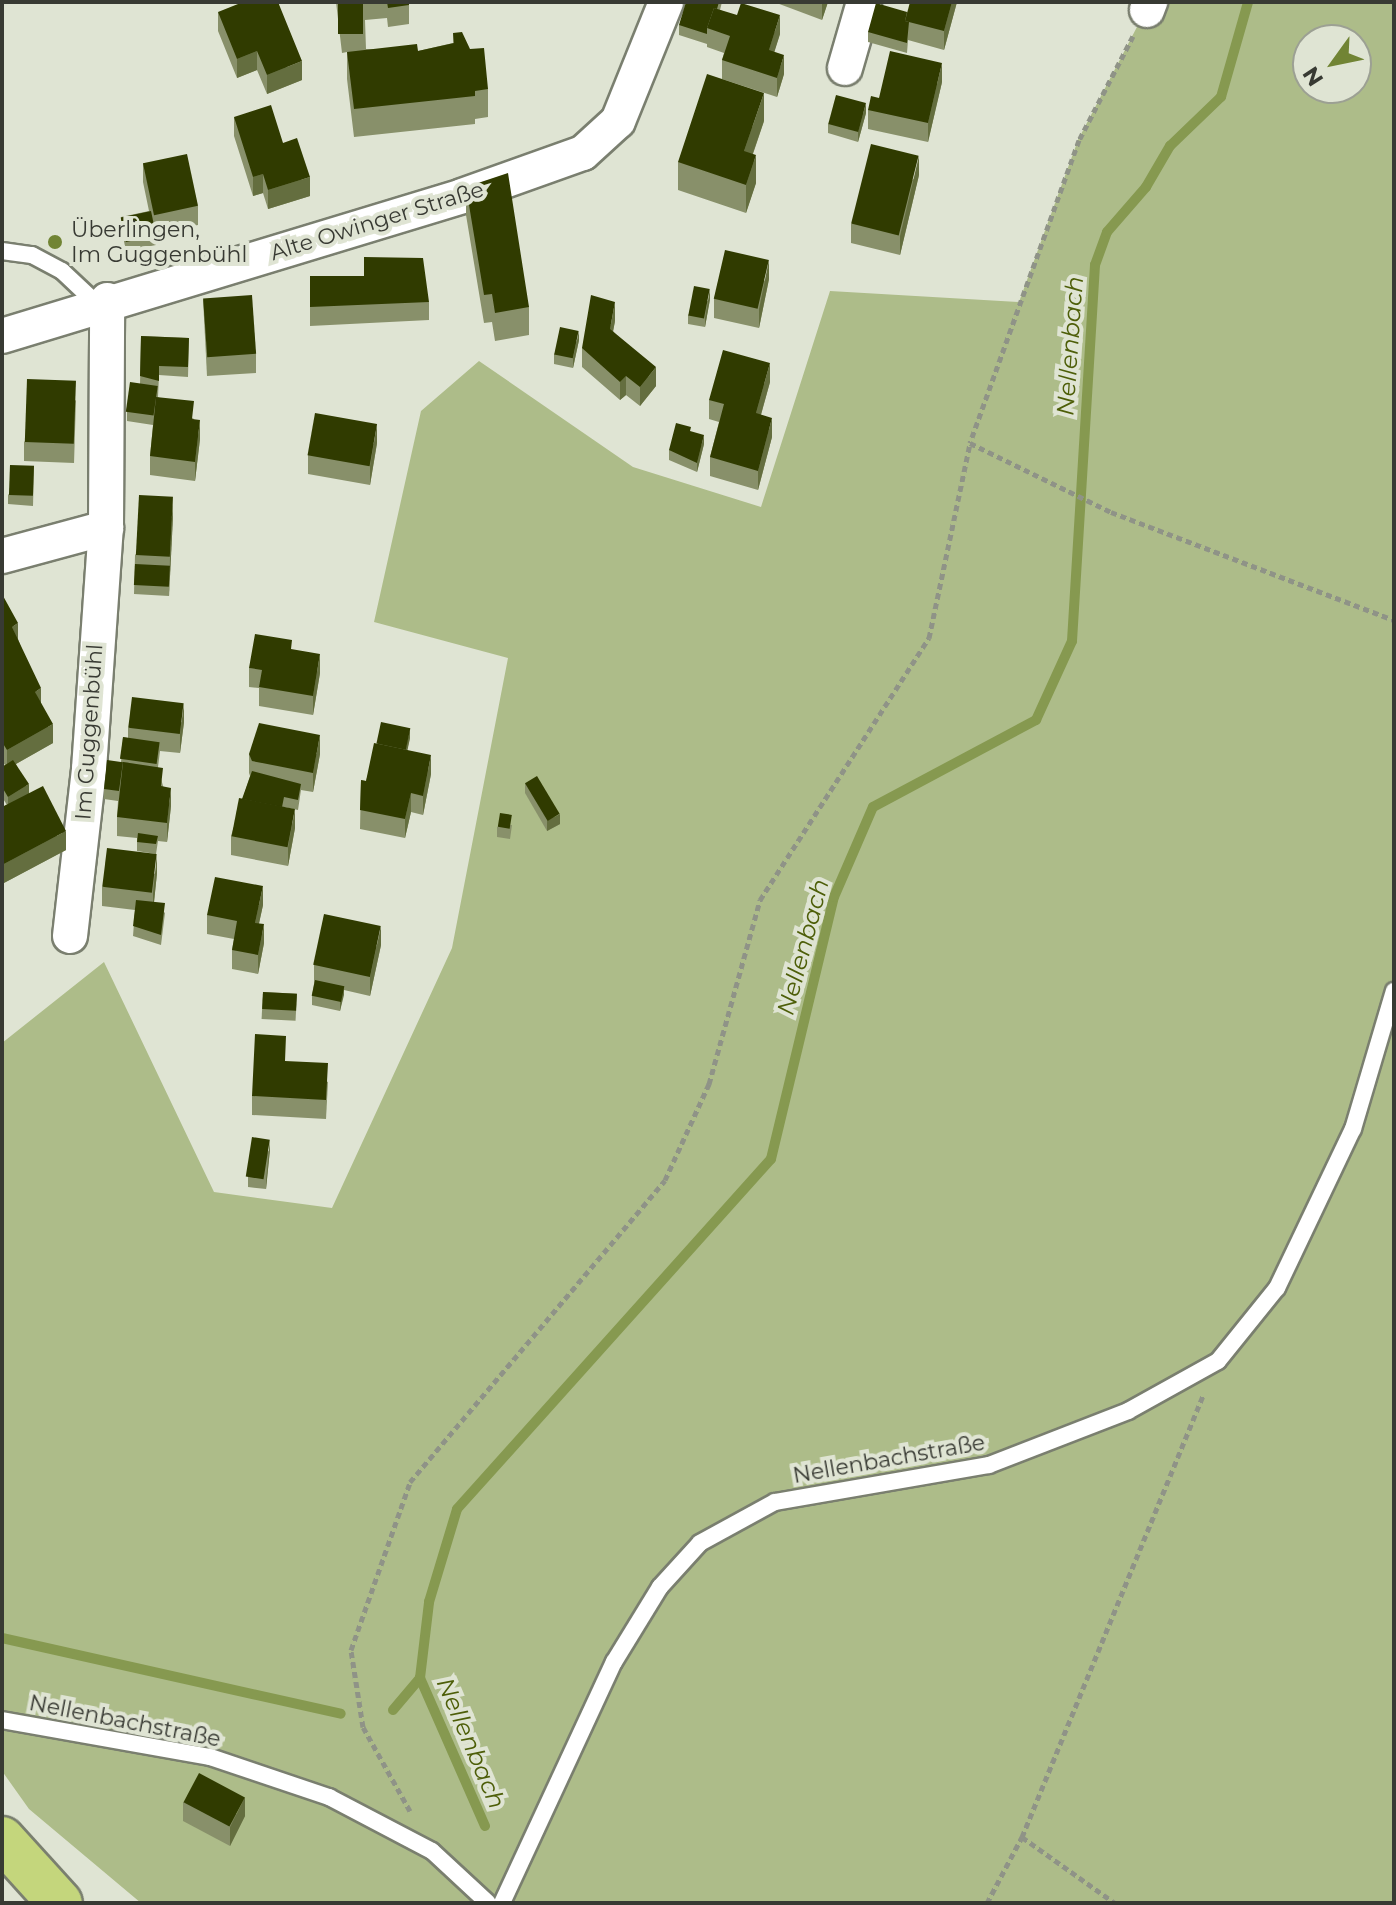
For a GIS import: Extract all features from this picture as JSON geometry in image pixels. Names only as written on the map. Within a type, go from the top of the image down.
[{"type":"main road","points":[[2,1839],[60,1903]]},
{"type":"street","name":"Alte Owinger Straße","points":[[2,336],[102,302],[309,244],[583,153],[618,121],[666,2]]},
{"type":"street","points":[[845,68],[864,2]]},
{"type":"street","name":"Im Guggenbühl","points":[[70,936],[89,769],[106,528],[102,302]]},
{"type":"street","points":[[2,556],[106,528]]},
{"type":"lane","points":[[2,251],[32,255],[62,271],[102,302]]},
{"type":"lane","name":"Nellenbachstraße","points":[[502,1903],[614,1662],[660,1587],[700,1543],[775,1502],[989,1465],[1128,1411],[1218,1361],[1277,1288],[1353,1129],[1394,991]]},
{"type":"lane","name":"Nellenbachstraße","points":[[2,1720],[210,1757],[329,1797],[432,1851],[488,1903]]},
{"type":"path","points":[[432,1851],[363,1727],[351,1650],[410,1482],[665,1180],[709,1084],[760,900],[929,638],[970,443],[1079,140],[1149,6]]},
{"type":"path","points":[[970,443],[1111,512],[1394,620]]},
{"type":"path","points":[[987,1903],[1022,1837],[1218,1361]]},
{"type":"path","points":[[1022,1837],[1115,1903]]},
{"type":"green space","points":[[1150,2],[1394,2],[1394,1903],[141,1903],[29,1809],[2,1771],[2,1043],[104,962],[214,1192],[332,1208],[452,948],[508,658],[374,622],[421,411],[479,361],[633,467],[761,507],[830,291],[1019,302],[1078,140]]},
{"type":"building","points":[[243,2],[278,2],[302,61],[267,75],[257,51],[237,59],[218,12]]},
{"type":"building","points":[[338,2],[363,2],[363,34],[338,34]]},
{"type":"building","points":[[387,2],[409,2],[409,5],[388,8]]},
{"type":"building","points":[[686,2],[719,2],[717,9],[714,8],[707,34],[679,25]]},
{"type":"building","points":[[910,2],[952,2],[944,31],[905,21]]},
{"type":"building","points":[[741,3],[780,15],[769,50],[784,55],[777,78],[722,60],[730,36],[707,28],[714,8],[737,15]]},
{"type":"building","points":[[876,3],[907,12],[907,43],[868,32]]},
{"type":"building","points":[[462,32],[470,49],[484,48],[488,89],[475,91],[475,96],[354,109],[347,52],[417,44],[418,51],[454,43],[453,33]]},
{"type":"building","points":[[890,51],[942,63],[928,123],[868,110],[871,96],[879,98]]},
{"type":"building","points":[[707,74],[764,93],[744,151],[756,155],[746,185],[678,162]]},
{"type":"building","points":[[836,95],[866,103],[858,132],[828,124]]},
{"type":"building","points":[[271,105],[283,143],[297,138],[310,177],[268,190],[263,174],[253,177],[234,117]]},
{"type":"building","points":[[871,144],[919,156],[899,235],[851,224]]},
{"type":"building","points":[[187,154],[198,206],[154,215],[143,163]]},
{"type":"building","points":[[508,173],[529,307],[495,313],[492,294],[484,295],[466,187]]},
{"type":"building","points":[[151,211],[156,235],[126,242],[121,217]]},
{"type":"building","points":[[725,250],[769,260],[758,309],[714,299]]},
{"type":"building","points":[[364,257],[423,258],[429,302],[310,307],[310,276],[364,276]]},
{"type":"building","points":[[694,286],[710,289],[704,319],[688,315]]},
{"type":"building","points":[[252,295],[256,354],[207,357],[203,298]]},
{"type":"building","points":[[591,295],[615,302],[610,329],[656,367],[640,387],[626,376],[620,382],[582,348]]},
{"type":"building","points":[[560,327],[579,331],[573,358],[554,354]]},
{"type":"building","points":[[141,336],[189,338],[188,367],[159,366],[159,381],[140,376]]},
{"type":"building","points":[[723,350],[770,363],[756,413],[772,418],[758,471],[710,457],[724,404],[709,400]]},
{"type":"building","points":[[27,379],[76,381],[74,444],[25,442]]},
{"type":"building","points":[[130,382],[158,386],[154,416],[126,412]]},
{"type":"building","points":[[156,397],[194,401],[192,419],[200,420],[195,462],[150,456]]},
{"type":"building","points":[[315,413],[377,424],[370,466],[308,455]]},
{"type":"building","points":[[676,423],[704,435],[697,463],[669,450]]},
{"type":"building","points":[[10,465],[34,466],[33,496],[9,495]]},
{"type":"building","points":[[139,495],[173,497],[170,557],[136,555]]},
{"type":"building","points":[[135,564],[170,566],[169,587],[134,585]]},
{"type":"building","points":[[2,594],[18,623],[12,627],[41,688],[35,692],[53,724],[7,750],[2,742]]},
{"type":"building","points":[[255,634],[292,640],[291,649],[320,654],[313,696],[259,687],[262,670],[249,668]]},
{"type":"building","points":[[132,697],[184,703],[180,734],[128,728]]},
{"type":"building","points":[[381,722],[410,728],[406,750],[376,744]]},
{"type":"building","points":[[259,723],[320,735],[313,773],[252,761],[249,754]]},
{"type":"building","points":[[123,737],[160,742],[157,764],[120,759]]},
{"type":"building","points":[[374,743],[431,755],[423,796],[411,793],[405,819],[360,810],[361,780],[366,781]]},
{"type":"building","points":[[13,760],[29,784],[8,797],[2,787],[2,767]]},
{"type":"building","points":[[107,760],[123,762],[119,791],[104,789]]},
{"type":"building","points":[[123,762],[163,768],[161,786],[171,788],[167,823],[117,817]]},
{"type":"building","points":[[252,771],[301,784],[298,800],[284,797],[282,807],[242,799]]},
{"type":"building","points":[[537,776],[560,814],[548,821],[525,783]]},
{"type":"building","points":[[43,786],[66,831],[2,865],[2,807]]},
{"type":"building","points":[[239,798],[295,809],[288,847],[232,836]]},
{"type":"building","points":[[500,813],[512,815],[510,829],[498,827]]},
{"type":"building","points":[[138,833],[158,836],[156,844],[137,842]]},
{"type":"building","points":[[107,848],[157,854],[152,893],[102,887]]},
{"type":"building","points":[[215,877],[263,886],[255,923],[264,924],[258,955],[232,950],[237,921],[207,915]]},
{"type":"building","points":[[136,900],[165,903],[161,935],[133,926]]},
{"type":"building","points":[[324,914],[381,926],[370,977],[313,965]]},
{"type":"building","points":[[315,980],[344,986],[341,1002],[312,996]]},
{"type":"building","points":[[263,992],[297,994],[296,1011],[262,1009]]},
{"type":"building","points":[[255,1034],[286,1036],[285,1061],[328,1063],[326,1100],[252,1096]]},
{"type":"building","points":[[252,1137],[270,1140],[264,1179],[246,1177]]},
{"type":"building","points":[[199,1773],[245,1797],[229,1827],[184,1802]]},
{"type":"waterway","name":"Nellenbach","points":[[485,1826],[420,1678],[429,1602],[457,1509],[771,1159],[834,897],[873,807],[1036,720],[1072,641],[1095,265],[1107,232],[1146,187],[1170,146],[1221,97],[1248,2]]},
{"type":"waterway","points":[[2,1638],[341,1714]]},
{"type":"waterway","points":[[393,1710],[420,1678]]},
{"type":"place","name":"Überlingen, Im Guggenbühl","points":[[55,242]]}]
